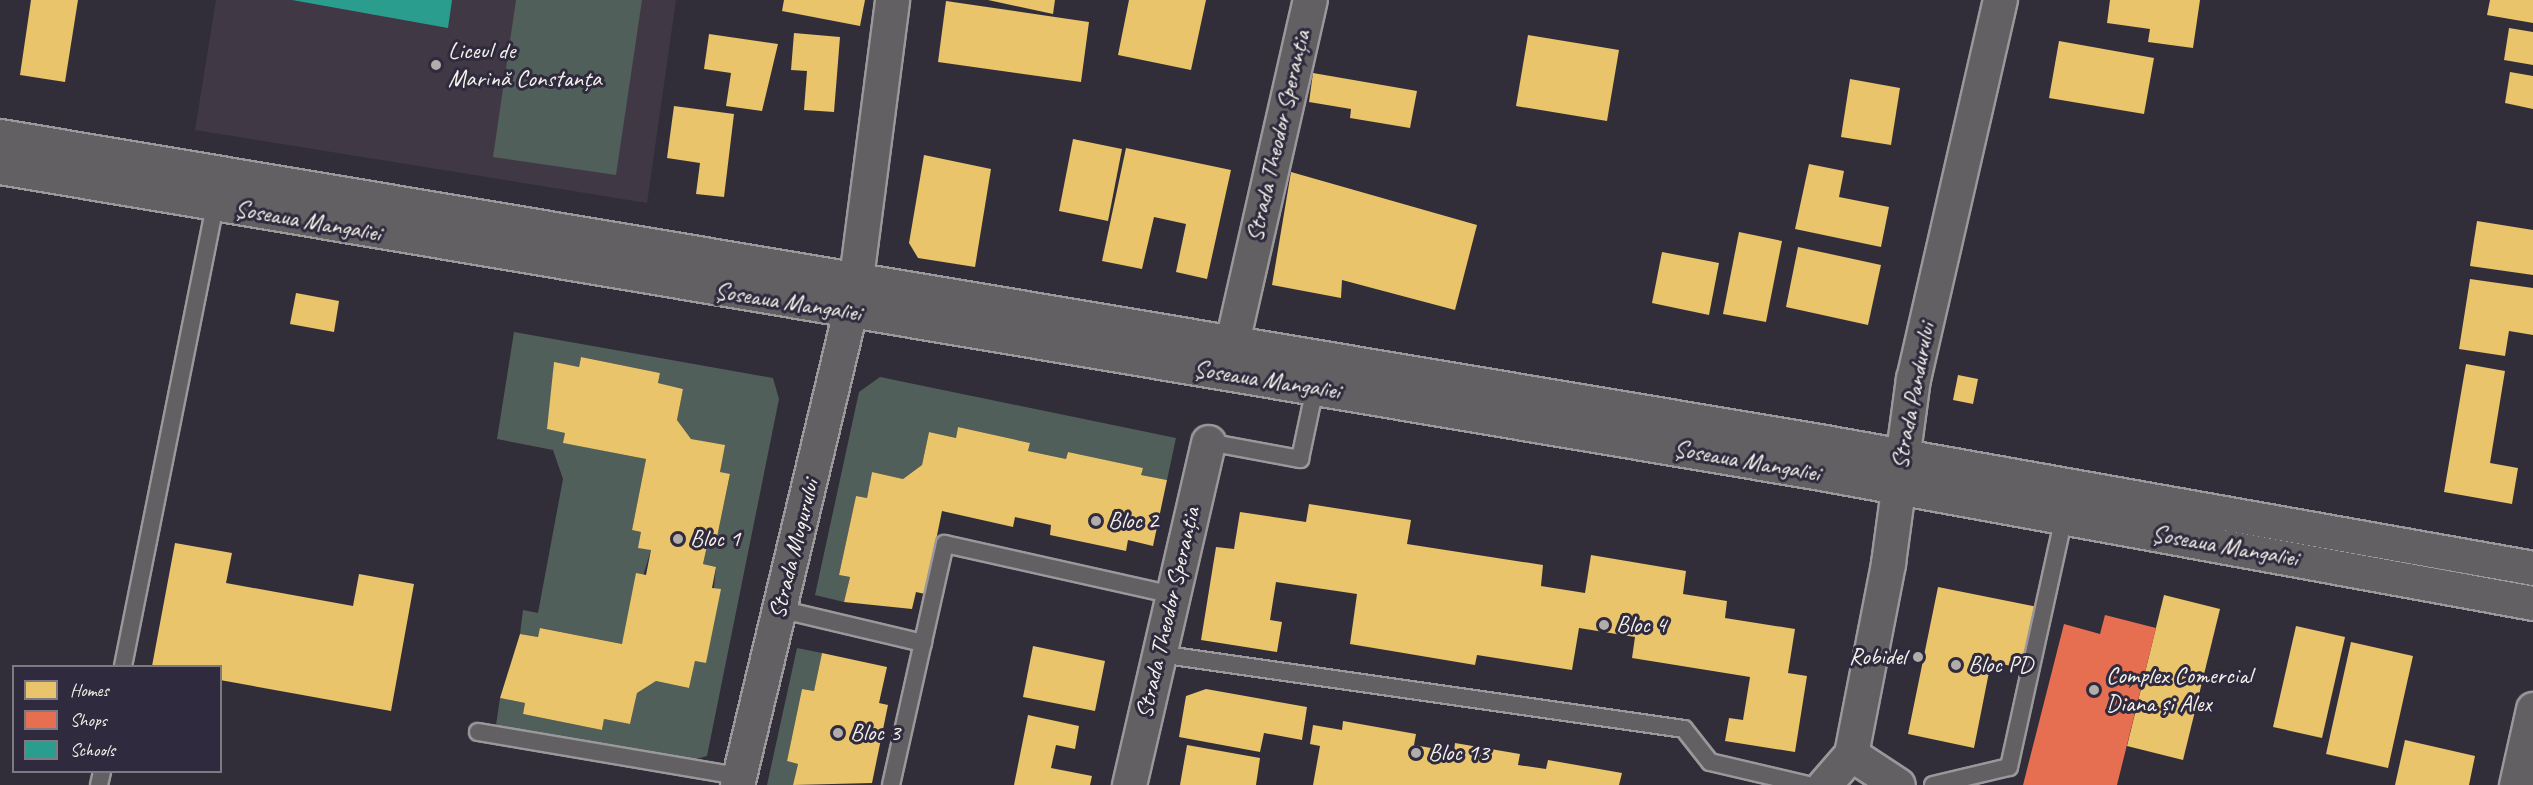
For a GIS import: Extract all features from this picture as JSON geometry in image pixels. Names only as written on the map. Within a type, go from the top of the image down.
[{"type":"main road","points":[[856,278],[892,0]]},
{"type":"main road","name":"Strada Theodor Speranția","points":[[1232,342],[1310,0]]},
{"type":"main road","name":"Strada Pandurului","points":[[1851,754],[1888,562],[1898,471],[2000,0]]},
{"type":"main road","name":"Șoseaua Mangaliei","points":[[0,136],[1232,342],[1898,471],[2064,516],[2533,603]]},
{"type":"main road","name":"Șoseaua Mangaliei","points":[[0,167],[850,312],[1315,388],[1898,471],[2533,568]]},
{"type":"main road","name":"Strada Mugurului","points":[[738,780],[850,312]]},
{"type":"main road","name":"Strada Theodor Speranția","points":[[1129,785],[1208,442]]},
{"type":"main road","points":[[2516,785],[2533,709]]},
{"type":"main road","points":[[1824,785],[1851,754],[1898,785]]},
{"type":"lane","points":[[123,665],[214,205]]},
{"type":"lane","points":[[1208,442],[1300,459],[1315,388]]},
{"type":"lane","points":[[1940,784],[2009,767],[2064,516]]},
{"type":"lane","points":[[891,785],[945,544],[1173,595]]},
{"type":"lane","points":[[779,609],[923,643]]},
{"type":"lane","points":[[1159,654],[1684,729],[1710,762],[1808,785]]},
{"type":"lane","points":[[478,732],[738,780]]},
{"type":"shaded area","name":"Liceul de Marină Constanța","points":[[216,0],[676,0],[647,203],[195,130]]},
{"type":"shaded area","points":[[516,0],[642,0],[616,175],[493,157]]},
{"type":"shaded area","points":[[514,332],[773,378],[779,399],[707,756],[692,760],[496,725],[500,698],[525,703],[523,714],[602,730],[604,719],[630,724],[637,693],[656,681],[689,688],[695,661],[706,663],[716,567],[703,564],[707,546],[715,547],[730,475],[720,472],[724,446],[691,439],[677,420],[683,389],[658,383],[660,373],[581,357],[579,367],[554,363],[548,429],[565,433],[564,443],[646,459],[632,530],[641,532],[651,550],[622,644],[541,628],[538,637],[520,634],[523,610],[538,613],[563,479],[553,450],[497,439]]},
{"type":"shaded area","points":[[880,377],[1176,438],[1167,480],[1141,475],[1142,468],[1068,452],[1066,459],[1028,451],[1030,443],[958,427],[956,438],[929,432],[922,465],[903,479],[872,472],[867,498],[856,496],[839,575],[850,577],[844,602],[815,595],[859,392]]},
{"type":"shaded area","points":[[797,648],[822,653],[814,691],[802,689],[787,761],[798,764],[793,785],[767,785]]},
{"type":"building: Homes","points":[[31,0],[78,0],[65,82],[20,75]]},
{"type":"building: Homes","points":[[784,0],[865,0],[860,26],[782,11]]},
{"type":"building: Homes","points":[[988,0],[1055,0],[1053,14]]},
{"type":"building: Homes","points":[[1129,0],[1206,0],[1191,70],[1118,55]]},
{"type":"building: Homes","points":[[2110,0],[2200,0],[2193,48],[2148,42],[2150,29],[2107,23]]},
{"type":"building: Homes","points":[[2490,0],[2533,0],[2533,23],[2487,15]]},
{"type":"building: Homes","points":[[946,1],[1089,22],[1081,82],[938,62]]},
{"type":"building: Homes","points":[[2509,28],[2533,32],[2533,65],[2504,60]]},
{"type":"building: Homes","points":[[794,33],[840,37],[834,112],[804,110],[807,71],[791,70]]},
{"type":"building: Homes","points":[[709,34],[778,44],[762,111],[726,106],[731,73],[704,69]]},
{"type":"building: Homes","points":[[1528,35],[1619,50],[1607,121],[1516,106]]},
{"type":"building: Homes","points":[[2059,41],[2154,58],[2144,114],[2049,98]]},
{"type":"building: Homes","points":[[2510,72],[2533,76],[2533,109],[2505,103]]},
{"type":"building: Homes","points":[[1313,73],[1417,91],[1410,128],[1350,118],[1351,109],[1309,102]]},
{"type":"building: Homes","points":[[1850,79],[1900,88],[1891,145],[1841,137]]},
{"type":"building: Homes","points":[[674,106],[734,114],[724,197],[696,194],[700,163],[667,158]]},
{"type":"building: Homes","points":[[1073,139],[1122,149],[1108,221],[1059,211]]},
{"type":"building: Homes","points":[[1126,148],[1231,170],[1207,279],[1176,272],[1186,224],[1154,217],[1142,269],[1102,261]]},
{"type":"building: Homes","points":[[924,155],[991,169],[975,267],[918,258],[909,243]]},
{"type":"building: Homes","points":[[1809,164],[1844,171],[1839,197],[1889,207],[1881,247],[1795,229]]},
{"type":"building: Homes","points":[[1291,172],[1477,225],[1455,310],[1342,280],[1341,298],[1272,285]]},
{"type":"building: Homes","points":[[2477,221],[2533,230],[2533,275],[2470,266]]},
{"type":"building: Homes","points":[[1739,232],[1782,241],[1766,322],[1723,314]]},
{"type":"building: Homes","points":[[1798,247],[1881,265],[1868,325],[1786,307]]},
{"type":"building: Homes","points":[[1662,252],[1719,263],[1709,315],[1652,303]]},
{"type":"building: Homes","points":[[2470,279],[2533,288],[2533,335],[2509,331],[2505,356],[2459,349]]},
{"type":"building: Homes","points":[[296,293],[339,301],[334,332],[290,324]]},
{"type":"building: Homes","name":"Bloc 1","points":[[581,357],[660,373],[658,383],[683,389],[677,420],[691,439],[725,445],[720,472],[730,474],[715,547],[707,546],[703,564],[716,567],[712,588],[721,589],[706,663],[695,661],[689,688],[656,681],[637,693],[630,724],[604,719],[602,730],[523,714],[525,703],[500,698],[520,634],[538,637],[540,628],[622,644],[636,573],[646,575],[651,550],[638,548],[641,532],[632,530],[646,459],[563,443],[565,433],[547,429],[554,362],[579,367]]},
{"type":"building: Homes","points":[[2466,364],[2505,371],[2490,463],[2518,468],[2512,504],[2444,492]]},
{"type":"building: Homes","points":[[1958,375],[1978,379],[1973,404],[1953,400]]},
{"type":"building: Homes","name":"Bloc 2","points":[[958,427],[1030,443],[1028,451],[1066,459],[1068,452],[1143,468],[1141,475],[1167,480],[1153,546],[1128,540],[1126,551],[1050,535],[1051,525],[1015,517],[1013,527],[942,511],[925,594],[916,592],[912,609],[844,602],[850,577],[839,575],[856,496],[867,498],[872,472],[903,479],[922,465],[929,432],[956,438]]},
{"type":"building: Homes","name":"Bloc 4","points":[[1309,504],[1411,520],[1407,544],[1543,565],[1541,586],[1585,593],[1591,555],[1686,571],[1683,594],[1727,601],[1725,618],[1795,629],[1788,673],[1807,676],[1795,752],[1725,741],[1729,718],[1743,720],[1750,677],[1632,658],[1635,637],[1579,628],[1572,670],[1477,655],[1475,665],[1350,644],[1357,594],[1276,582],[1270,620],[1282,622],[1277,652],[1201,640],[1216,547],[1234,549],[1240,512],[1306,522]]},
{"type":"building: Homes","points":[[175,543],[232,553],[226,583],[353,606],[359,574],[414,584],[391,711],[222,680],[222,665],[152,665]]},
{"type":"building: Homes","name":"Bloc PD","points":[[1938,587],[2038,607],[2027,669],[1991,662],[1974,748],[1908,734]]},
{"type":"building: Homes","points":[[2164,595],[2220,609],[2183,760],[2127,746]]},
{"type":"building: Homes","points":[[2296,626],[2345,637],[2322,738],[2273,727]]},
{"type":"building: Homes","points":[[2351,642],[2413,656],[2388,768],[2326,754]]},
{"type":"building: Homes","points":[[1033,646],[1105,661],[1095,711],[1023,697]]},
{"type":"building: Homes","name":"Bloc 3","points":[[822,653],[887,667],[879,703],[888,705],[872,783],[793,785],[798,764],[787,761],[802,689],[814,691]]},
{"type":"building: Homes","points":[[1206,689],[1307,707],[1302,740],[1264,733],[1260,752],[1179,737],[1186,696]]},
{"type":"building: Homes","points":[[1028,715],[1079,726],[1075,749],[1056,745],[1051,768],[1092,776],[1090,785],[1014,785]]},
{"type":"building: Homes","name":"Bloc 13","points":[[1343,721],[1416,734],[1414,745],[1454,752],[1455,743],[1520,754],[1518,765],[1546,769],[1548,760],[1622,773],[1619,785],[1313,785],[1320,746],[1310,744],[1313,725],[1342,730]]},
{"type":"building: Homes","points":[[2405,740],[2475,756],[2469,785],[2395,785]]},
{"type":"building: Homes","points":[[1187,745],[1260,758],[1256,785],[1180,785]]},
{"type":"building: Shops","name":"Complex Comercial Diana și Alex","points":[[2105,615],[2156,628],[2117,785],[2023,785],[2064,624],[2100,634]]},
{"type":"building: Schools","points":[[292,0],[452,0],[448,28]]},
{"type":"place","name":"Liceul de Marină Constanța","points":[[436,65]]},
{"type":"place","name":"Bloc 2","points":[[1096,521]]},
{"type":"place","name":"Bloc 1","points":[[678,539]]},
{"type":"place","name":"Bloc 4","points":[[1604,625]]},
{"type":"place","name":"Robidel","points":[[1918,657]]},
{"type":"place","name":"Bloc PD","points":[[1956,665]]},
{"type":"place","name":"Complex Comercial Diana și Alex","points":[[2094,690]]},
{"type":"place","name":"Bloc 3","points":[[838,733]]},
{"type":"place","name":"Bloc 13","points":[[1416,753]]}]
